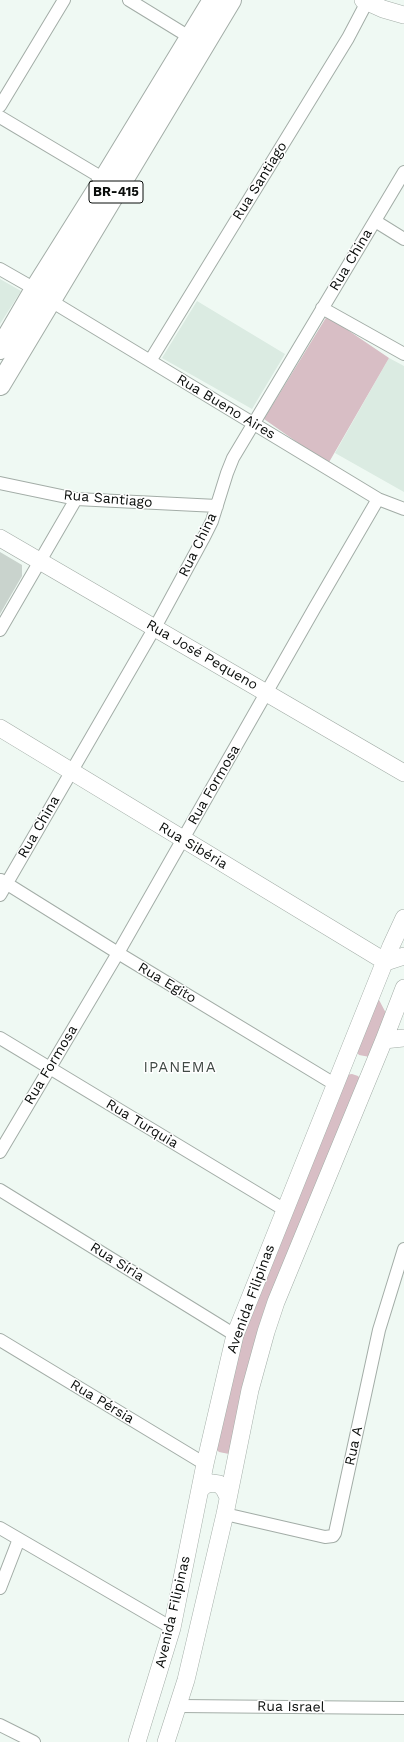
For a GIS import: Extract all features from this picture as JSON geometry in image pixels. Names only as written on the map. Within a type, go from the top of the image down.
[{"type":"main road","points":[[0,349],[43,295],[104,179],[213,0]]},
{"type":"main road","name":"BR-415","points":[[0,385],[43,295],[231,0]]},
{"type":"main road","points":[[366,1],[383,9],[404,15]]},
{"type":"main road","name":"Rua José Pequeno","points":[[0,538],[404,773]]},
{"type":"main road","name":"Rua Sibéria","points":[[0,728],[386,962]]},
{"type":"main road","name":"Avenida Filipinas","points":[[137,1742],[172,1628],[206,1456],[235,1335],[386,962],[391,946],[404,918]]},
{"type":"main road","points":[[399,1016],[386,982],[386,962],[404,956]]},
{"type":"main road","name":"Avenida Filipinas","points":[[166,1742],[179,1706],[225,1514],[250,1390],[276,1302],[376,1058],[384,1040],[399,1016],[404,988]]},
{"type":"main road","points":[[384,1040],[404,1038]]},
{"type":"main road","points":[[351,1048],[354,1054],[359,1058],[376,1058]]},
{"type":"main road","points":[[343,1068],[349,1066],[360,1068],[368,1079]]},
{"type":"main road","points":[[206,1456],[221,1460],[229,1460],[236,1455]]},
{"type":"main road","points":[[200,1490],[212,1483],[219,1484],[224,1489],[228,1497]]},
{"type":"street","points":[[0,106],[64,0]]},
{"type":"street","points":[[129,0],[191,38]]},
{"type":"street","name":"Rua Santiago","points":[[150,361],[348,38],[366,1]]},
{"type":"street","points":[[0,117],[104,179]]},
{"type":"street","name":"Rua China","points":[[0,895],[4,881],[155,628],[203,539],[217,506],[227,472],[253,423],[404,172]]},
{"type":"street","points":[[375,221],[404,239]]},
{"type":"street","name":"Rua Bueno Aires","points":[[0,270],[378,499],[404,509]]},
{"type":"street","points":[[322,308],[404,354]]},
{"type":"street","name":"Rua Santiago","points":[[0,483],[76,499],[217,506]]},
{"type":"street","points":[[0,630],[76,499]]},
{"type":"street","name":"Rua Formosa","points":[[0,1152],[118,953],[378,499]]},
{"type":"street","name":"Rua Egito","points":[[4,881],[118,953],[336,1084]]},
{"type":"street","name":"Rua Turquia","points":[[0,1038],[285,1210]]},
{"type":"street","name":"Rua Síria","points":[[0,1190],[235,1335]]},
{"type":"street","name":"Rua A","points":[[225,1514],[325,1537],[333,1536],[380,1330],[404,1249]]},
{"type":"street","name":"Rua Pérsia","points":[[0,1340],[206,1456]]},
{"type":"street","points":[[0,1528],[172,1628]]},
{"type":"street","points":[[0,1588],[19,1539]]},
{"type":"street","name":"Rua Israel","points":[[179,1706],[404,1708]]},
{"type":"street","points":[[0,1724],[34,1742]]},
{"type":"shaded area","points":[[0,279],[21,291],[0,324]]},
{"type":"shaded area","points":[[197,301],[285,354],[252,409],[162,358]]},
{"type":"shaded area","points":[[327,316],[389,358],[328,464],[264,419]]},
{"type":"shaded area","points":[[389,358],[404,366],[404,492],[335,453]]},
{"type":"shaded area","points":[[378,998],[388,1017],[370,1057],[359,1055],[356,1051]]},
{"type":"shaded area","points":[[352,1074],[358,1076],[362,1081],[229,1454],[219,1452],[215,1448],[236,1345],[345,1075]]},
{"type":"building","points":[[0,552],[22,565],[22,576],[0,614]]},
{"type":"district","name":"IPANEMA","points":[[180,1068]]}]
